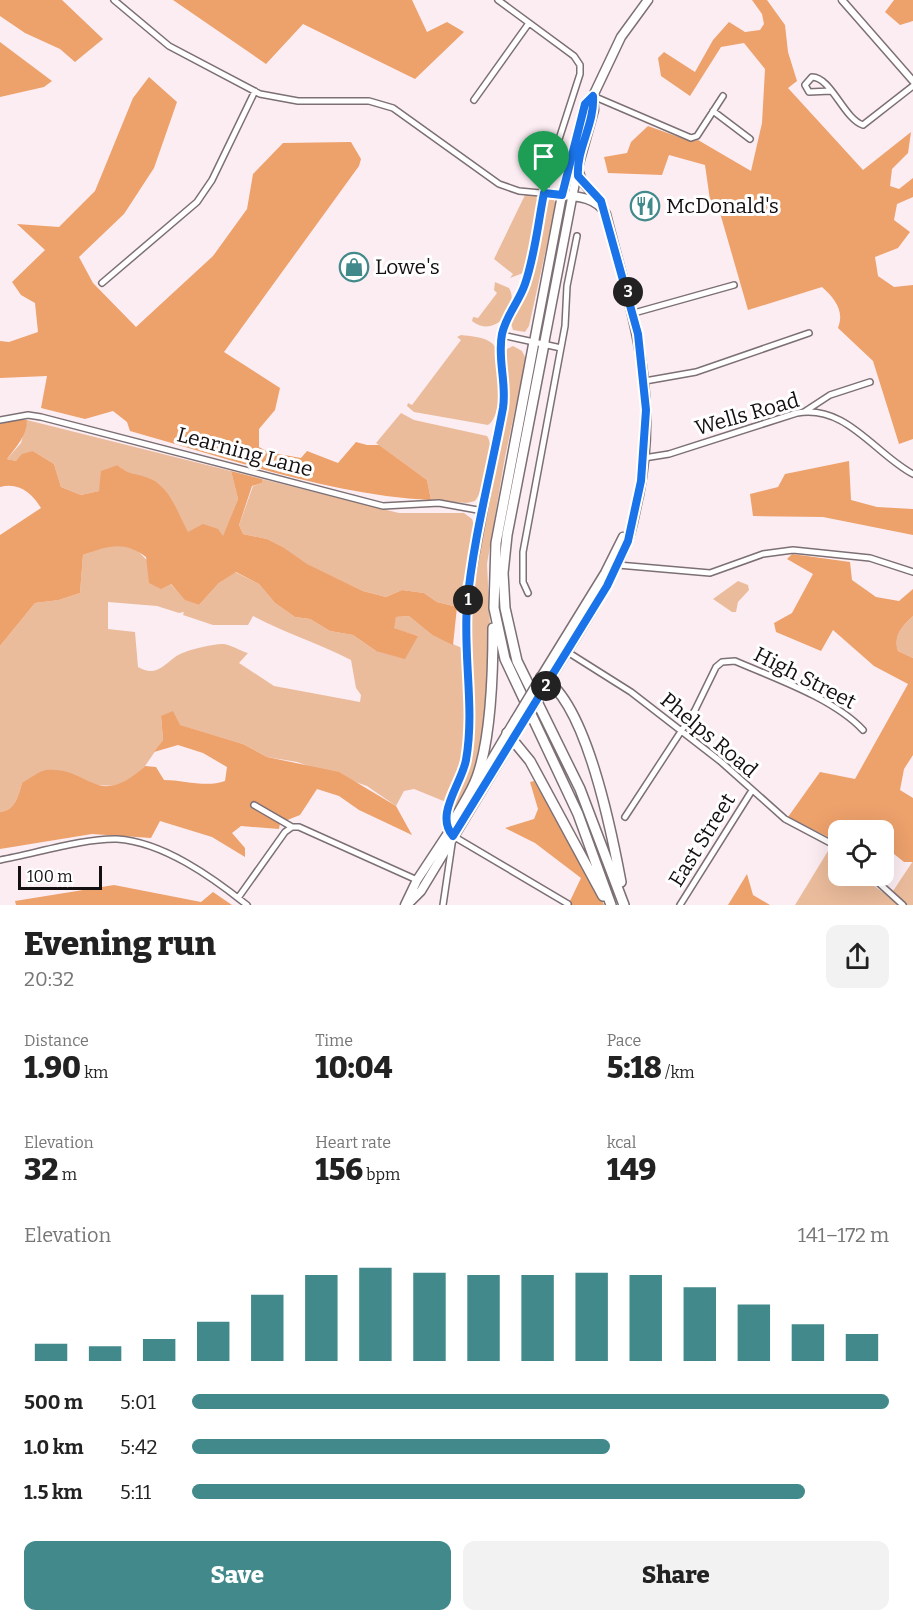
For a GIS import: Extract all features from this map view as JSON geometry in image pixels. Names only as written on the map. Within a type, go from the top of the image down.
[{"type":"highway","points":[[451,834],[482,764],[493,657],[496,543],[539,343]]},
{"type":"highway","points":[[539,343],[507,535],[503,573],[505,608],[517,661],[580,789],[625,905]]},
{"type":"highway","points":[[493,599],[505,659],[578,814],[609,905]]},
{"type":"highway","points":[[545,681],[563,696],[596,773],[606,803],[625,905]]},
{"type":"highway","points":[[510,736],[530,761],[609,905]]},
{"type":"main road","points":[[539,343],[562,195],[585,104],[593,96],[621,36],[648,0]]},
{"type":"main road","points":[[539,343],[578,167],[594,110],[593,96]]},
{"type":"main road","points":[[563,649],[618,565],[628,541],[644,458],[645,381],[633,313],[601,201],[578,176],[578,167]]},
{"type":"main road","points":[[562,195],[590,200],[603,209]]},
{"type":"main road","points":[[510,736],[519,729],[633,518]]},
{"type":"main road","points":[[406,905],[421,891],[451,834],[510,736],[514,720],[545,681]]},
{"type":"main road","points":[[406,905],[417,880],[451,834]]},
{"type":"street","points":[[114,0],[168,46],[255,92],[278,99],[369,101],[393,108],[491,179],[519,191],[562,195]]},
{"type":"street","points":[[443,905],[451,834],[446,812],[464,771],[468,747],[467,603],[505,397],[500,363],[502,335],[504,324],[526,279],[544,193],[557,142],[578,81],[580,66],[574,57],[498,0]]},
{"type":"street","points":[[831,91],[857,123],[863,125],[913,84],[843,0]]},
{"type":"street","points":[[474,100],[529,23]]},
{"type":"street","points":[[102,283],[197,202],[215,173],[255,92]]},
{"type":"street","points":[[593,96],[691,138],[697,136],[723,96]]},
{"type":"street","points":[[713,111],[750,139]]},
{"type":"street","points":[[528,592],[523,582],[523,552],[561,348],[566,318],[567,286],[577,236]]},
{"type":"street","points":[[633,313],[734,285]]},
{"type":"street","points":[[645,381],[674,378],[809,333]]},
{"type":"street","points":[[502,335],[561,348]]},
{"type":"street","points":[[802,412],[830,395],[870,382]]},
{"type":"street","name":"Wells Road","points":[[644,458],[669,454],[802,412],[826,415],[842,422],[913,474]]},
{"type":"street","name":"Learning Lane","points":[[0,420],[28,415],[41,417],[383,506],[439,503],[483,511]]},
{"type":"street","points":[[618,565],[710,573],[764,554],[793,550],[870,558],[913,572]]},
{"type":"street","name":"Phelps Road","points":[[563,649],[631,693],[720,761],[751,792],[786,819],[828,842]]},
{"type":"street","name":"High Street","points":[[680,731],[695,710],[716,668],[729,660],[815,697],[852,719],[863,730]]},
{"type":"street","points":[[625,817],[680,731]]},
{"type":"street","name":"East Street","points":[[680,905],[751,792]]},
{"type":"street","points":[[254,805],[292,827],[299,827],[417,880]]},
{"type":"street","points":[[238,898],[285,832],[292,827]]},
{"type":"street","points":[[451,834],[568,904]]},
{"type":"street","points":[[0,860],[94,841],[128,841],[178,860],[246,905]]},
{"type":"street","points":[[882,886],[903,905]]},
{"type":"shaded area","points":[[0,0],[62,0],[103,39],[75,62],[60,49],[25,33],[0,16]]},
{"type":"shaded area","points":[[173,0],[412,0],[427,32],[447,22],[464,32],[415,79],[303,24],[266,64]]},
{"type":"shaded area","points":[[752,0],[767,0],[785,25],[788,52],[797,81],[788,88],[863,170],[911,132],[908,153],[892,169],[890,186],[899,189],[913,178],[913,197],[897,204],[894,220],[910,232],[898,248],[875,257],[878,276],[894,287],[913,285],[913,439],[899,444],[873,361],[838,328],[839,310],[834,300],[822,287],[748,310],[720,213],[712,214],[705,165],[669,155],[662,175],[608,173],[604,157],[627,153],[631,142],[648,126],[690,141],[698,140],[751,171],[762,123],[765,69],[744,43],[721,47],[690,96],[661,76],[658,58],[664,52],[695,72],[713,40],[729,22],[745,32],[760,30],[764,24],[762,14]]},
{"type":"shaded area","points":[[894,0],[913,0],[913,21],[900,25],[885,12]]},
{"type":"shaded area","points":[[0,42],[52,81],[44,87],[0,97]]},
{"type":"shaded area","points":[[149,77],[177,102],[154,168],[124,214],[79,257],[93,283],[136,327],[213,256],[247,209],[253,174],[283,143],[351,142],[361,159],[359,166],[224,352],[280,388],[275,410],[259,429],[259,447],[268,452],[301,458],[307,451],[338,463],[356,442],[379,445],[427,480],[431,500],[354,491],[279,474],[130,431],[127,422],[113,411],[85,419],[41,408],[47,376],[0,378],[0,341],[9,342],[38,332],[35,303],[21,295],[12,282],[45,250],[17,224],[59,227],[95,191],[133,98]]},
{"type":"shaded area","points":[[525,195],[536,195],[538,204],[523,273],[510,278],[513,274],[494,259]]},
{"type":"shaded area","points":[[549,198],[556,204],[529,326],[525,332],[513,330],[510,320],[530,281]]},
{"type":"shaded area","points":[[495,282],[509,288],[512,295],[511,303],[504,318],[489,326],[481,326],[472,321],[473,317],[478,318],[497,293],[494,290]]},
{"type":"shaded area","points":[[461,335],[486,340],[493,344],[496,350],[500,372],[499,398],[497,410],[488,425],[414,412],[407,406],[408,403],[412,405],[461,340],[457,337]]},
{"type":"shaded area","points":[[513,346],[522,351],[526,359],[505,457],[487,564],[491,645],[483,739],[474,777],[452,816],[450,811],[465,777],[470,756],[469,608],[508,400],[504,354]]},
{"type":"shaded area","points":[[401,413],[414,420],[487,436],[490,459],[482,488],[475,501],[467,503],[431,500],[427,480],[376,443]]},
{"type":"shaded area","points":[[13,420],[27,420],[27,426],[7,459],[16,461],[22,454],[33,451],[54,464],[61,487],[81,495],[99,491],[101,471],[118,465],[129,473],[158,483],[169,495],[188,532],[203,524],[218,529],[223,536],[238,499],[231,471],[262,479],[262,483],[252,486],[239,525],[243,534],[267,539],[307,564],[363,591],[386,597],[402,590],[424,593],[437,602],[457,607],[453,645],[432,635],[409,616],[396,617],[394,628],[418,636],[405,659],[376,651],[353,635],[330,631],[310,619],[295,617],[275,603],[259,584],[236,572],[219,583],[199,605],[185,600],[171,584],[161,589],[149,583],[146,557],[130,548],[115,546],[83,555],[80,593],[59,600],[35,603],[0,646],[0,535],[41,508],[19,487],[0,487],[0,424]]},
{"type":"shaded area","points":[[27,420],[231,471],[238,499],[223,537],[188,533],[151,479],[126,473],[118,465],[99,491],[81,495],[61,487],[54,464],[33,451],[16,461],[7,459],[21,443]]},
{"type":"shaded area","points":[[849,461],[851,500],[877,507],[913,509],[913,535],[823,517],[753,516],[750,494],[778,487],[785,474]]},
{"type":"shaded area","points":[[262,479],[399,513],[464,513],[472,519],[476,531],[457,607],[437,602],[424,593],[402,590],[386,597],[363,591],[306,564],[283,547],[267,539],[243,534],[239,525],[253,486],[262,483]]},
{"type":"shaded area","points":[[112,544],[135,548],[186,600],[199,605],[219,583],[235,572],[259,584],[275,603],[295,617],[310,619],[330,631],[353,635],[376,651],[418,636],[393,628],[396,617],[409,616],[432,635],[462,648],[463,746],[455,783],[446,802],[414,789],[404,791],[396,806],[367,786],[297,762],[267,757],[243,744],[179,725],[161,716],[163,740],[145,766],[133,777],[117,786],[92,785],[72,774],[22,783],[13,805],[0,812],[0,646],[35,603],[59,600],[80,593],[83,555]],"holes":[[[108,602],[157,606],[179,613],[184,612],[183,615],[213,625],[248,625],[253,616],[339,654],[351,660],[356,688],[361,695],[360,702],[274,686],[239,663],[248,653],[224,644],[185,652],[154,671],[144,670],[138,667],[135,632],[108,629]]]},
{"type":"shaded area","points":[[792,554],[850,562],[852,580],[876,597],[899,601],[913,589],[913,616],[902,628],[897,646],[898,651],[913,658],[913,755],[904,769],[900,790],[913,798],[913,862],[904,862],[894,854],[894,820],[828,820],[828,837],[788,817],[820,772],[855,779],[908,684],[874,666],[833,630],[821,651],[776,632],[774,623],[792,613],[813,574],[787,559]]},
{"type":"shaded area","points":[[738,581],[748,585],[749,590],[738,602],[736,612],[732,612],[713,599]]},
{"type":"shaded area","points":[[913,616],[913,658],[898,651],[897,641],[902,628]]},
{"type":"shaded area","points":[[173,711],[180,725],[243,744],[267,757],[339,772],[396,806],[412,835],[359,810],[339,796],[317,789],[300,815],[280,823],[279,829],[241,826],[232,833],[245,848],[245,857],[212,837],[160,821],[151,838],[92,834],[0,849],[0,812],[13,805],[22,783],[46,770],[73,774],[104,786],[115,785],[128,779],[145,766],[156,767],[164,780],[203,784],[225,781],[227,767],[203,753],[178,745],[154,752],[163,740],[161,716]]},
{"type":"shaded area","points":[[534,781],[604,905],[571,905],[570,901],[581,878],[535,843],[505,828],[534,819],[538,809],[530,782]]},
{"type":"shaded area","points":[[828,851],[828,886],[874,886],[889,897],[913,861],[913,905],[795,905]]},
{"type":"shaded area","points":[[747,874],[753,895],[770,905],[728,905]]},
{"type":"shaded area","points":[[114,885],[201,902],[213,892],[232,905],[16,905],[15,901]]},
{"type":"place","name":"McDonald's","points":[[645,206]]},
{"type":"place","name":"Lowe's","points":[[354,267]]},
{"type":"route","points":[[593,96],[594,110],[580,154],[578,176],[601,201],[606,214],[638,334],[645,377],[646,410],[641,481],[628,541],[607,586],[453,836],[449,831],[446,812],[464,771],[468,747],[467,603],[505,397],[500,349],[504,324],[524,287],[544,193],[562,195],[574,139],[585,104],[593,96]]}]
